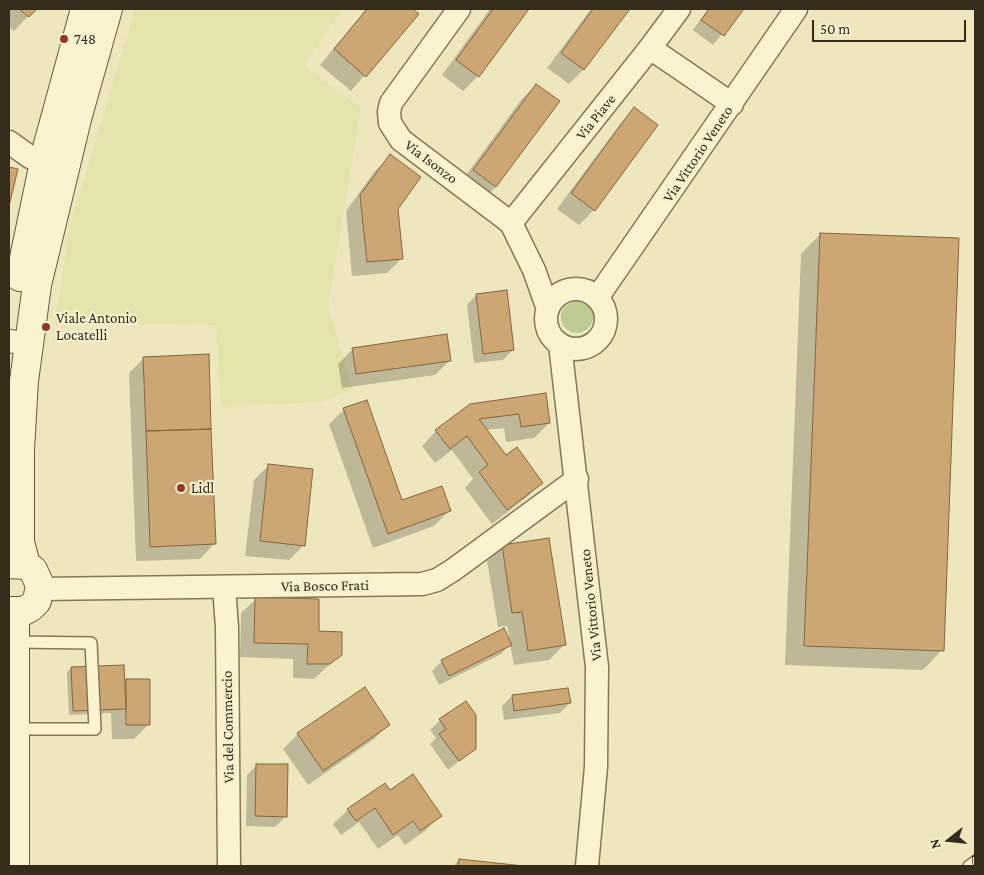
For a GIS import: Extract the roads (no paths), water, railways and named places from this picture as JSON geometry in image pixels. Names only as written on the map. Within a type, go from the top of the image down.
[{"type":"street","points":[[54,166],[85,9]]},
{"type":"street","points":[[16,866],[16,642],[12,612],[31,607],[37,601],[40,589],[38,577],[18,564],[20,542],[20,450],[14,346],[23,258],[108,9]]},
{"type":"street","name":"Via Isonzo","points":[[459,9],[391,104],[389,118],[392,128],[401,140],[511,223],[534,270],[548,309]]},
{"type":"street","name":"Via Piave","points":[[511,223],[679,9]]},
{"type":"street","name":"Via Vittorio Veneto","points":[[597,298],[796,9]]},
{"type":"street","points":[[650,48],[732,104]]},
{"type":"street","points":[[9,142],[30,157],[54,166]]},
{"type":"street","points":[[580,289],[597,298],[606,316],[602,334],[587,347],[568,348],[552,338],[547,329],[548,309],[560,293],[580,289]]},
{"type":"street","name":"Via Vittorio Veneto","points":[[560,344],[577,479],[598,681],[597,760],[587,866]]},
{"type":"street","name":"Via Bosco Frati","points":[[40,589],[416,585],[430,582],[443,576],[577,479]]},
{"type":"street","name":"Via del Commercio","points":[[224,587],[227,627],[229,866]]},
{"type":"lane","points":[[16,642],[92,643],[95,729],[16,730]]},
{"type":"lane","points":[[969,866],[975,862]]},
{"type":"railway","points":[[975,857],[975,866]]},
{"type":"place","name":"748","points":[[64,39]]},
{"type":"place","name":"Viale Antonio Locatelli","points":[[46,327]]},
{"type":"place","name":"Lidl","points":[[181,488]]}]
